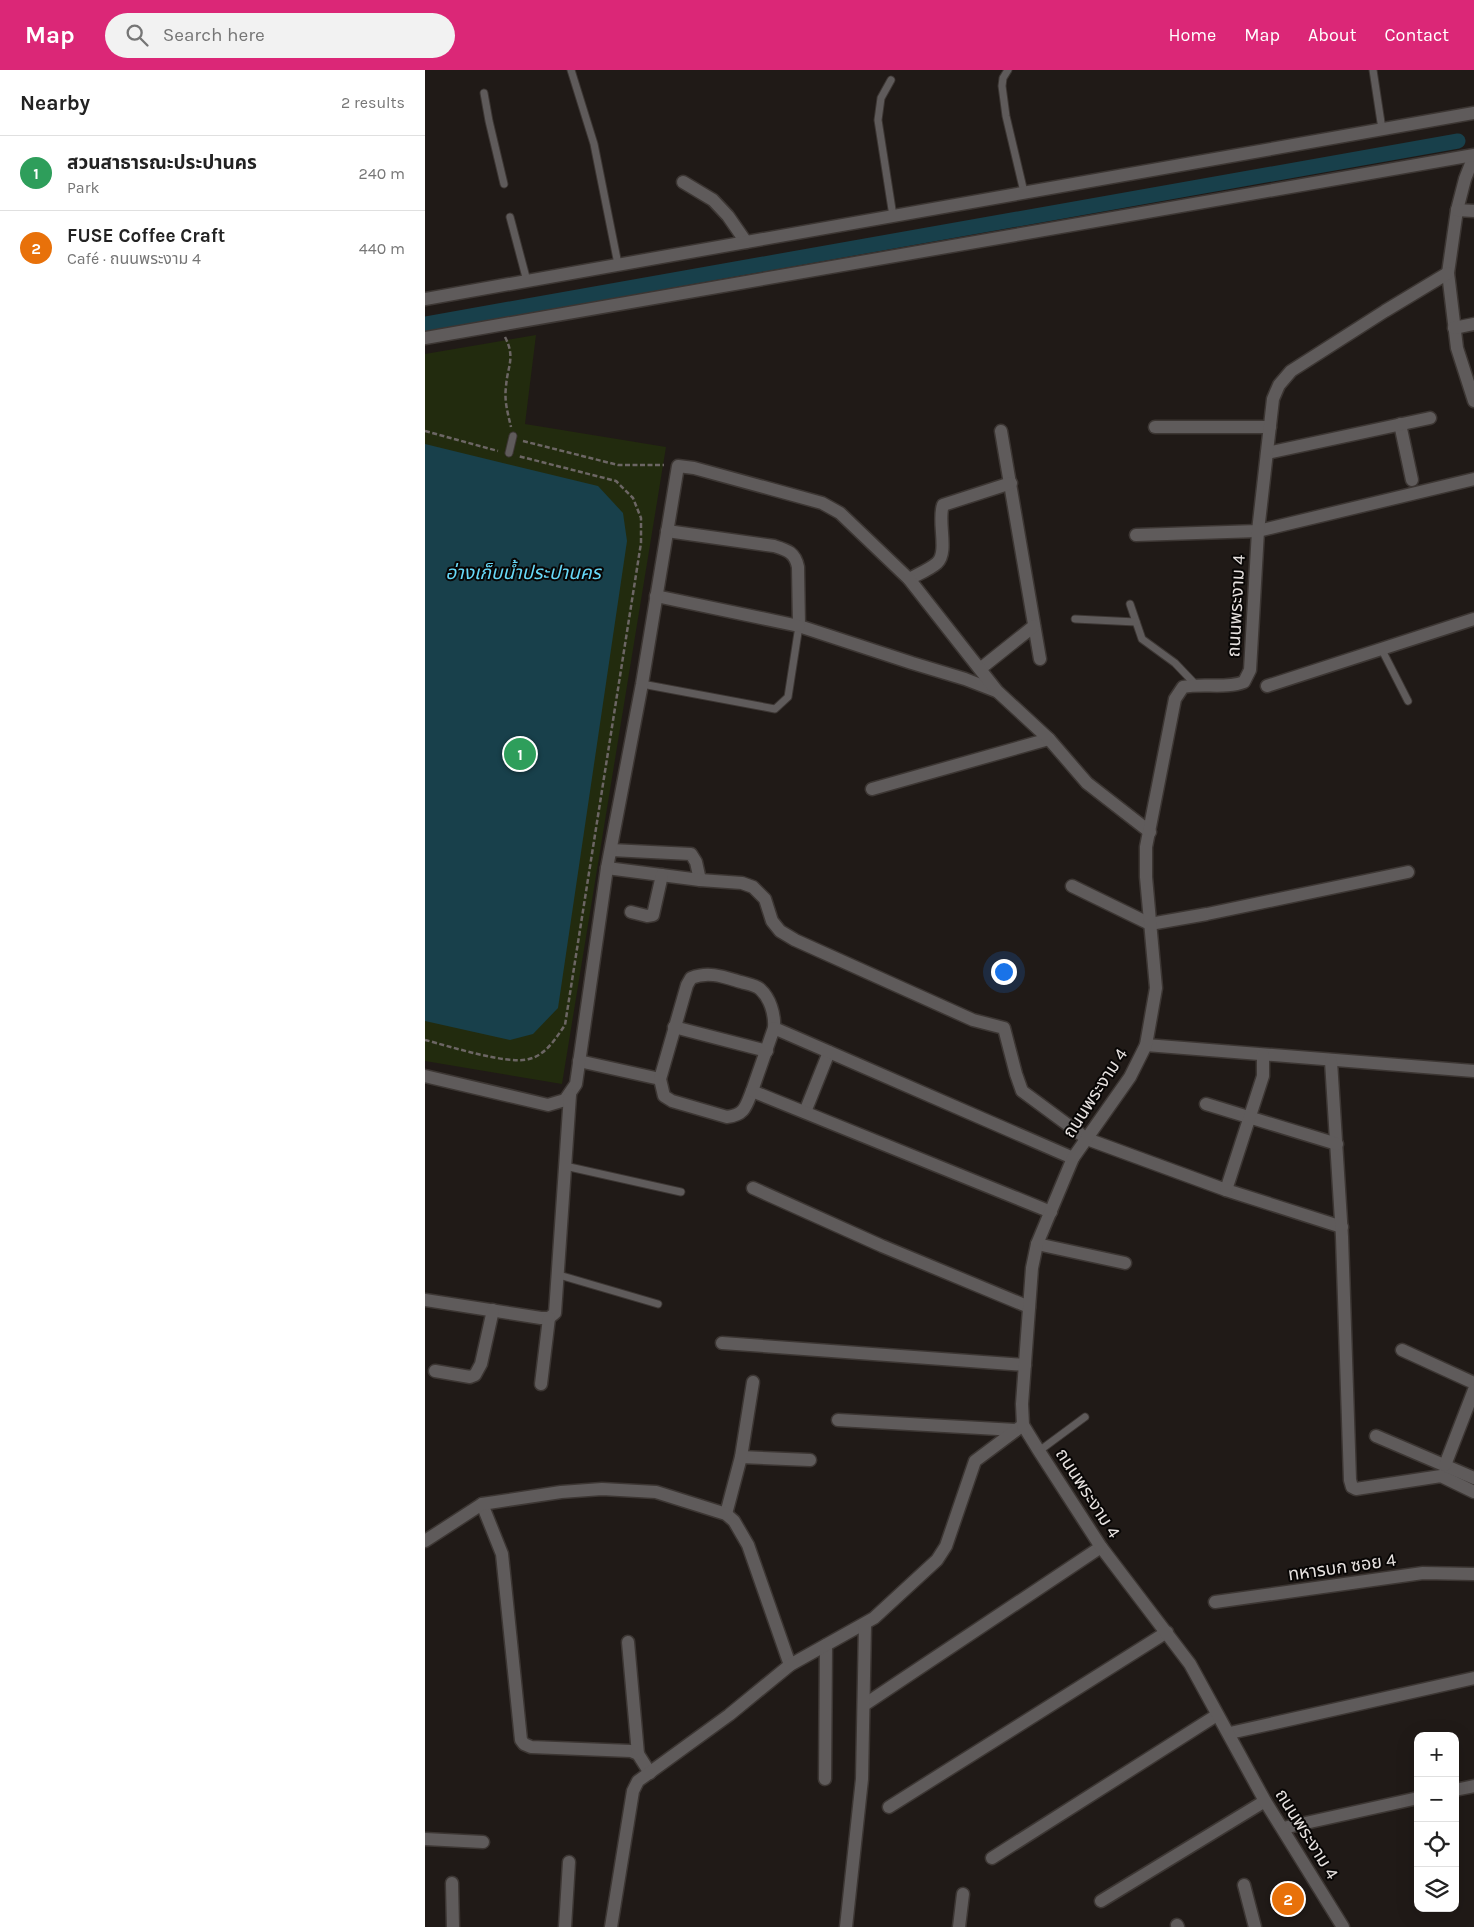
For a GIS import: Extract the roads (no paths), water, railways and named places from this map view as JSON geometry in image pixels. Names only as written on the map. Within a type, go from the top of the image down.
[{"type":"street","points":[[425,299],[1474,113]]},
{"type":"street","points":[[1474,155],[1465,179],[1457,210],[1449,273],[1457,348],[1474,401]]},
{"type":"street","points":[[425,338],[1474,155]]},
{"type":"street","points":[[683,182],[713,200],[728,216],[746,242]]},
{"type":"street","points":[[1457,210],[1474,211]]},
{"type":"street","name":"ถนนพระงาม 4","points":[[1338,1926],[1283,1828],[1265,1800],[1230,1733],[1217,1715],[1190,1664],[1101,1547],[1039,1452],[1019,1428],[1032,1268],[1037,1244],[1073,1158],[1130,1077],[1146,1045],[1156,988],[1146,877],[1146,847],[1175,699],[1183,687],[1244,682],[1250,670],[1258,531],[1273,399],[1279,385],[1291,371],[1385,310],[1449,273]]},
{"type":"street","points":[[1454,328],[1474,324]]},
{"type":"street","points":[[1267,453],[1431,418]]},
{"type":"street","points":[[1400,424],[1412,480]]},
{"type":"street","points":[[1155,427],[1270,427]]},
{"type":"street","points":[[1001,431],[1041,659]]},
{"type":"street","points":[[425,1076],[548,1106],[565,1100],[576,1084],[607,868],[642,684],[678,466],[694,468],[822,503],[840,512],[909,579],[997,692],[1049,739],[1087,783],[1150,832]]},
{"type":"street","points":[[1136,535],[1258,531],[1474,479]]},
{"type":"street","points":[[909,579],[937,563],[942,555],[940,512],[943,505],[1011,483]]},
{"type":"street","points":[[667,531],[774,546],[788,550],[796,558],[798,567],[799,626]]},
{"type":"street","points":[[656,596],[799,626],[912,664],[965,679],[997,692]]},
{"type":"street","points":[[1267,686],[1474,619]]},
{"type":"street","points":[[980,669],[1034,626]]},
{"type":"street","points":[[873,789],[1049,739]]},
{"type":"street","points":[[611,850],[691,854],[696,862],[700,880]]},
{"type":"street","points":[[607,868],[700,880],[742,883],[753,887],[765,899],[772,921],[780,931],[795,940],[973,1020],[1004,1028],[1022,1091],[1087,1140],[1227,1190],[1342,1227]]},
{"type":"street","points":[[1072,886],[1150,924],[1408,872]]},
{"type":"street","points":[[631,912],[647,916],[653,915],[662,875]]},
{"type":"street","points":[[707,974],[718,975],[758,987],[766,996],[773,1012],[774,1028],[744,1109],[737,1116],[727,1118],[672,1101],[664,1096],[659,1079],[687,985],[691,978],[707,974]]},
{"type":"street","points":[[674,1027],[767,1051]]},
{"type":"street","points":[[774,1028],[1073,1158]]},
{"type":"street","points":[[1146,1045],[1474,1071]]},
{"type":"street","points":[[805,1112],[829,1052]]},
{"type":"street","points":[[1227,1190],[1263,1076],[1263,1055]]},
{"type":"street","points":[[579,1061],[659,1079]]},
{"type":"street","points":[[1331,1061],[1342,1227],[1349,1480],[1352,1487],[1357,1489],[1441,1476],[1474,1492]]},
{"type":"street","points":[[751,1091],[1051,1212]]},
{"type":"street","points":[[541,1384],[549,1318],[555,1313],[559,1275],[570,1095]]},
{"type":"street","points":[[1206,1104],[1337,1144]]},
{"type":"street","points":[[753,1188],[883,1246],[1029,1307]]},
{"type":"street","points":[[1037,1244],[1125,1263]]},
{"type":"street","points":[[425,1300],[549,1318]]},
{"type":"street","points":[[435,1371],[470,1377],[475,1375],[481,1364],[493,1310]]},
{"type":"street","points":[[722,1343],[1025,1365]]},
{"type":"street","points":[[1403,1350],[1474,1383]]},
{"type":"street","points":[[726,1514],[741,1457],[753,1382]]},
{"type":"street","points":[[1445,1465],[1474,1390]]},
{"type":"street","points":[[839,1420],[1019,1428]]},
{"type":"street","points":[[611,1927],[633,1791],[638,1781],[729,1715],[790,1666],[865,1625],[937,1560],[946,1546],[975,1460],[1019,1428]]},
{"type":"street","points":[[1376,1436],[1474,1478]]},
{"type":"street","points":[[741,1457],[810,1460]]},
{"type":"street","points":[[425,1541],[482,1504],[561,1492],[602,1489],[656,1492],[726,1514],[734,1521],[748,1545],[790,1666]]},
{"type":"street","points":[[482,1504],[503,1554],[521,1740],[524,1744],[531,1747],[631,1751],[638,1754]]},
{"type":"street","points":[[864,1705],[1101,1547]]},
{"type":"street","name":"ทหารบก ซอย 4","points":[[1215,1602],[1423,1574],[1474,1574]]},
{"type":"street","points":[[846,1927],[862,1779],[865,1625]]},
{"type":"street","points":[[889,1807],[1167,1632]]},
{"type":"street","points":[[629,1642],[638,1754],[651,1773]]},
{"type":"street","points":[[825,1779],[826,1645]]},
{"type":"street","points":[[1230,1733],[1474,1678]]},
{"type":"street","points":[[992,1858],[1217,1715]]},
{"type":"street","points":[[1459,1789],[1474,1786]]},
{"type":"street","points":[[1283,1828],[1414,1799]]},
{"type":"street","points":[[1101,1901],[1265,1800]]},
{"type":"street","points":[[425,1839],[483,1842]]},
{"type":"street","points":[[565,1927],[569,1862]]},
{"type":"street","points":[[453,1883],[453,1927]]},
{"type":"street","points":[[1244,1885],[1255,1927]]},
{"type":"street","points":[[959,1927],[963,1894]]},
{"type":"lane","points":[[571,70],[593,144],[618,264]]},
{"type":"lane","points":[[1008,70],[1003,78],[1002,86],[1006,116],[1025,192]]},
{"type":"lane","points":[[1373,70],[1382,129]]},
{"type":"lane","points":[[891,80],[881,98],[878,120],[893,216]]},
{"type":"lane","points":[[484,93],[504,184]]},
{"type":"lane","points":[[510,217],[527,281]]},
{"type":"lane","points":[[509,454],[513,436]]},
{"type":"lane","points":[[1130,604],[1142,639],[1175,663],[1195,685]]},
{"type":"lane","points":[[1075,619],[1136,622]]},
{"type":"lane","points":[[642,684],[775,708],[781,705],[788,697],[799,626]]},
{"type":"lane","points":[[1382,650],[1408,700]]},
{"type":"lane","points":[[565,1166],[681,1192]]},
{"type":"lane","points":[[559,1275],[658,1304]]},
{"type":"lane","points":[[1039,1452],[1085,1417]]},
{"type":"water","name":"อ่างเก็บน้ำประปานคร","points":[[425,444],[598,486],[623,513],[627,541],[558,1008],[533,1034],[510,1040],[425,1021]]},
{"type":"waterway","points":[[425,324],[1458,141]]},
{"type":"place","name":"สวนสาธารณะประปานคร","points":[[520,754]]},
{"type":"place","name":"FUSE Coffee Craft","points":[[1288,1899]]}]
